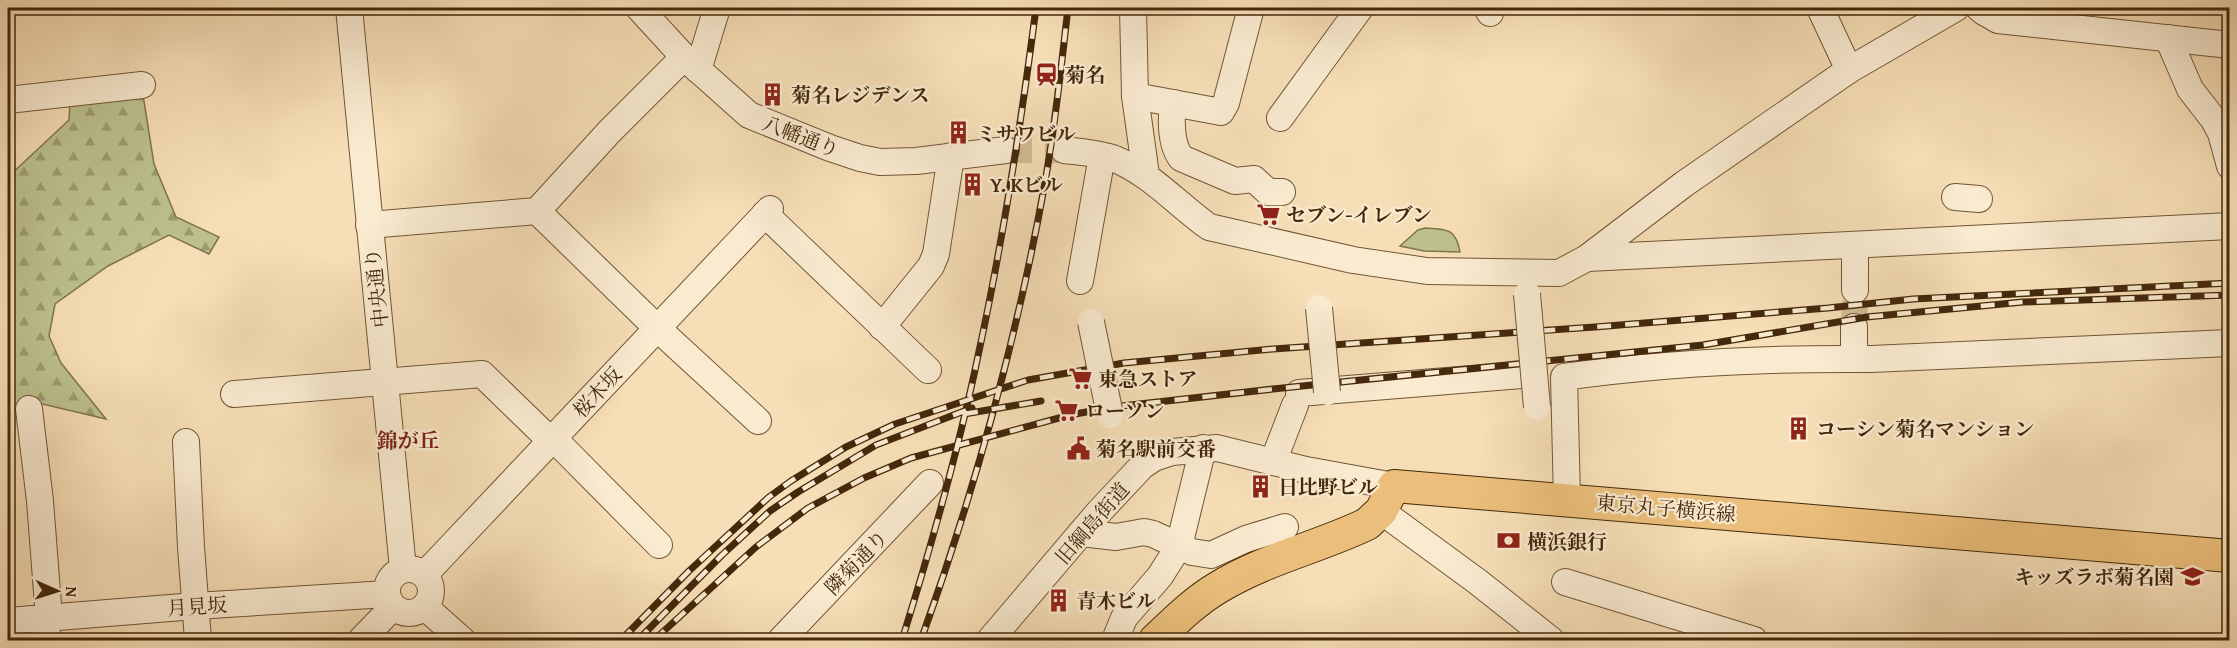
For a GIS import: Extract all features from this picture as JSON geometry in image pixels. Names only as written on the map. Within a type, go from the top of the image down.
[{"type":"main road","name":"東京丸子横浜線","points":[[1387,498],[1568,500],[2229,556]]},
{"type":"main road","points":[[1155,640],[1217,587],[1249,570],[1360,527],[1374,519],[1387,498]]},
{"type":"street","name":"中央通り","points":[[349,8],[385,382],[414,572]]},
{"type":"street","name":"八幡通り","points":[[639,8],[691,64],[749,115],[826,152],[880,162],[916,161],[1006,150]]},
{"type":"street","points":[[369,225],[537,211],[609,132],[691,64],[717,8]]},
{"type":"street","points":[[1133,8],[1135,96],[1145,172]]},
{"type":"street","points":[[1135,96],[1221,112],[1226,103],[1251,8]]},
{"type":"street","points":[[1280,118],[1360,8]]},
{"type":"street","points":[[1820,8],[1849,70]]},
{"type":"street","points":[[1064,150],[1113,158],[1145,172],[1209,227],[1353,260],[1427,271],[1559,273],[1587,258],[1684,184],[1849,70],[1956,8]]},
{"type":"street","points":[[1979,8],[1998,20],[2229,45]]},
{"type":"street","points":[[2168,38],[2190,89],[2221,133],[2229,166]]},
{"type":"street","points":[[8,100],[142,85]]},
{"type":"street","points":[[1173,103],[1171,124],[1177,152],[1181,158],[1235,182],[1254,179],[1268,192],[1282,192]]},
{"type":"street","points":[[928,370],[882,327],[931,266],[936,254],[951,156]]},
{"type":"street","points":[[1080,280],[1102,156]]},
{"type":"street","points":[[1145,172],[1178,164],[1181,158]]},
{"type":"street","points":[[537,211],[657,328],[758,421]]},
{"type":"street","name":"桜木坂","points":[[414,572],[552,439],[767,211],[882,327]]},
{"type":"street","points":[[1587,258],[2229,226]]},
{"type":"street","points":[[1855,246],[1855,290]]},
{"type":"street","points":[[1527,294],[1537,407]]},
{"type":"street","points":[[1319,308],[1327,392]]},
{"type":"street","points":[[1091,322],[1110,415]]},
{"type":"street","points":[[1854,327],[1854,358]]},
{"type":"street","points":[[1568,500],[1564,377],[1628,368],[1812,358],[2229,342]]},
{"type":"street","points":[[234,394],[482,374],[552,439],[659,545]]},
{"type":"street","points":[[1273,462],[1297,399],[1327,392],[1534,374]]},
{"type":"street","points":[[29,409],[40,501],[47,629]]},
{"type":"street","points":[[186,442],[198,640]]},
{"type":"street","points":[[1115,640],[1124,618],[1160,576],[1179,546],[1203,448]]},
{"type":"street","name":"旧綱島街道","points":[[990,640],[1082,533],[1125,471],[1142,466],[1154,458],[1172,452],[1217,448],[1329,475],[1387,498]]},
{"type":"street","name":"隣菊通り","points":[[781,640],[930,483]]},
{"type":"street","points":[[1387,498],[1478,582],[1551,640]]},
{"type":"street","points":[[1082,533],[1116,537],[1144,532],[1154,534],[1192,552],[1211,555],[1246,539],[1285,527]]},
{"type":"street","points":[[397,572],[414,572],[431,588],[431,595],[425,607],[411,613],[399,611],[390,600],[389,581],[397,572]]},
{"type":"street","points":[[1565,582],[1754,640]]},
{"type":"street","points":[[361,640],[390,600]]},
{"type":"street","name":"月見坂","points":[[8,621],[47,629],[195,606],[390,600]]},
{"type":"street","points":[[425,607],[462,640]]},
{"type":"green space","points":[[143,95],[154,164],[176,217],[219,237],[209,254],[169,235],[108,266],[55,304],[49,336],[61,363],[106,419],[34,402],[8,416],[8,177],[69,120],[70,101]]},
{"type":"green space","points":[[1425,228],[1449,231],[1456,238],[1460,252],[1424,251],[1400,246],[1418,230]]},
{"type":"tunnel","points":[[1006,150],[1064,150]]},
{"type":"tunnel","points":[[1854,327],[1855,290]]},
{"type":"railway","points":[[902,640],[943,499],[978,356],[1011,182],[1036,8]]},
{"type":"railway","points":[[921,640],[959,529],[1007,360],[1033,246],[1048,166],[1068,8]]},
{"type":"railway","points":[[621,640],[689,571],[769,497],[791,481],[846,447],[895,424],[1028,380],[1124,363],[1273,349],[1595,327],[1913,299],[2230,283]]},
{"type":"railway","points":[[654,640],[756,547],[808,508],[864,478],[911,458],[1070,415],[1113,407],[1273,389],[1703,345],[1867,317],[2023,302],[2230,295]]},
{"type":"railway","points":[[964,414],[1041,401]]},
{"type":"railway","points":[[638,640],[722,555],[770,511],[876,445],[972,408]]},
{"type":"place","name":"菊名","points":[[1047,74]]},
{"type":"place","name":"菊名レジデンス","points":[[773,94]]},
{"type":"place","name":"ミサワビル","points":[[958,133]]},
{"type":"place","name":"Y. Kビル","points":[[972,184]]},
{"type":"place","name":"セブン-イレブン","points":[[1268,214]]},
{"type":"place","name":"東急ストア","points":[[1080,378]]},
{"type":"place","name":"ローソン","points":[[1067,410]]},
{"type":"place","name":"コーシン菊名マンション","points":[[1798,428]]},
{"type":"place","name":"菊名駅前交番","points":[[1078,448]]},
{"type":"place","name":"日比野ビル","points":[[1260,486]]},
{"type":"place","name":"横浜銀行","points":[[1509,541]]},
{"type":"place","name":"キッズラボ菊名園","points":[[2192,576]]},
{"type":"place","name":"青木ビル","points":[[1058,600]]},
{"type":"district","name":"錦が丘","points":[[408,440]]}]
